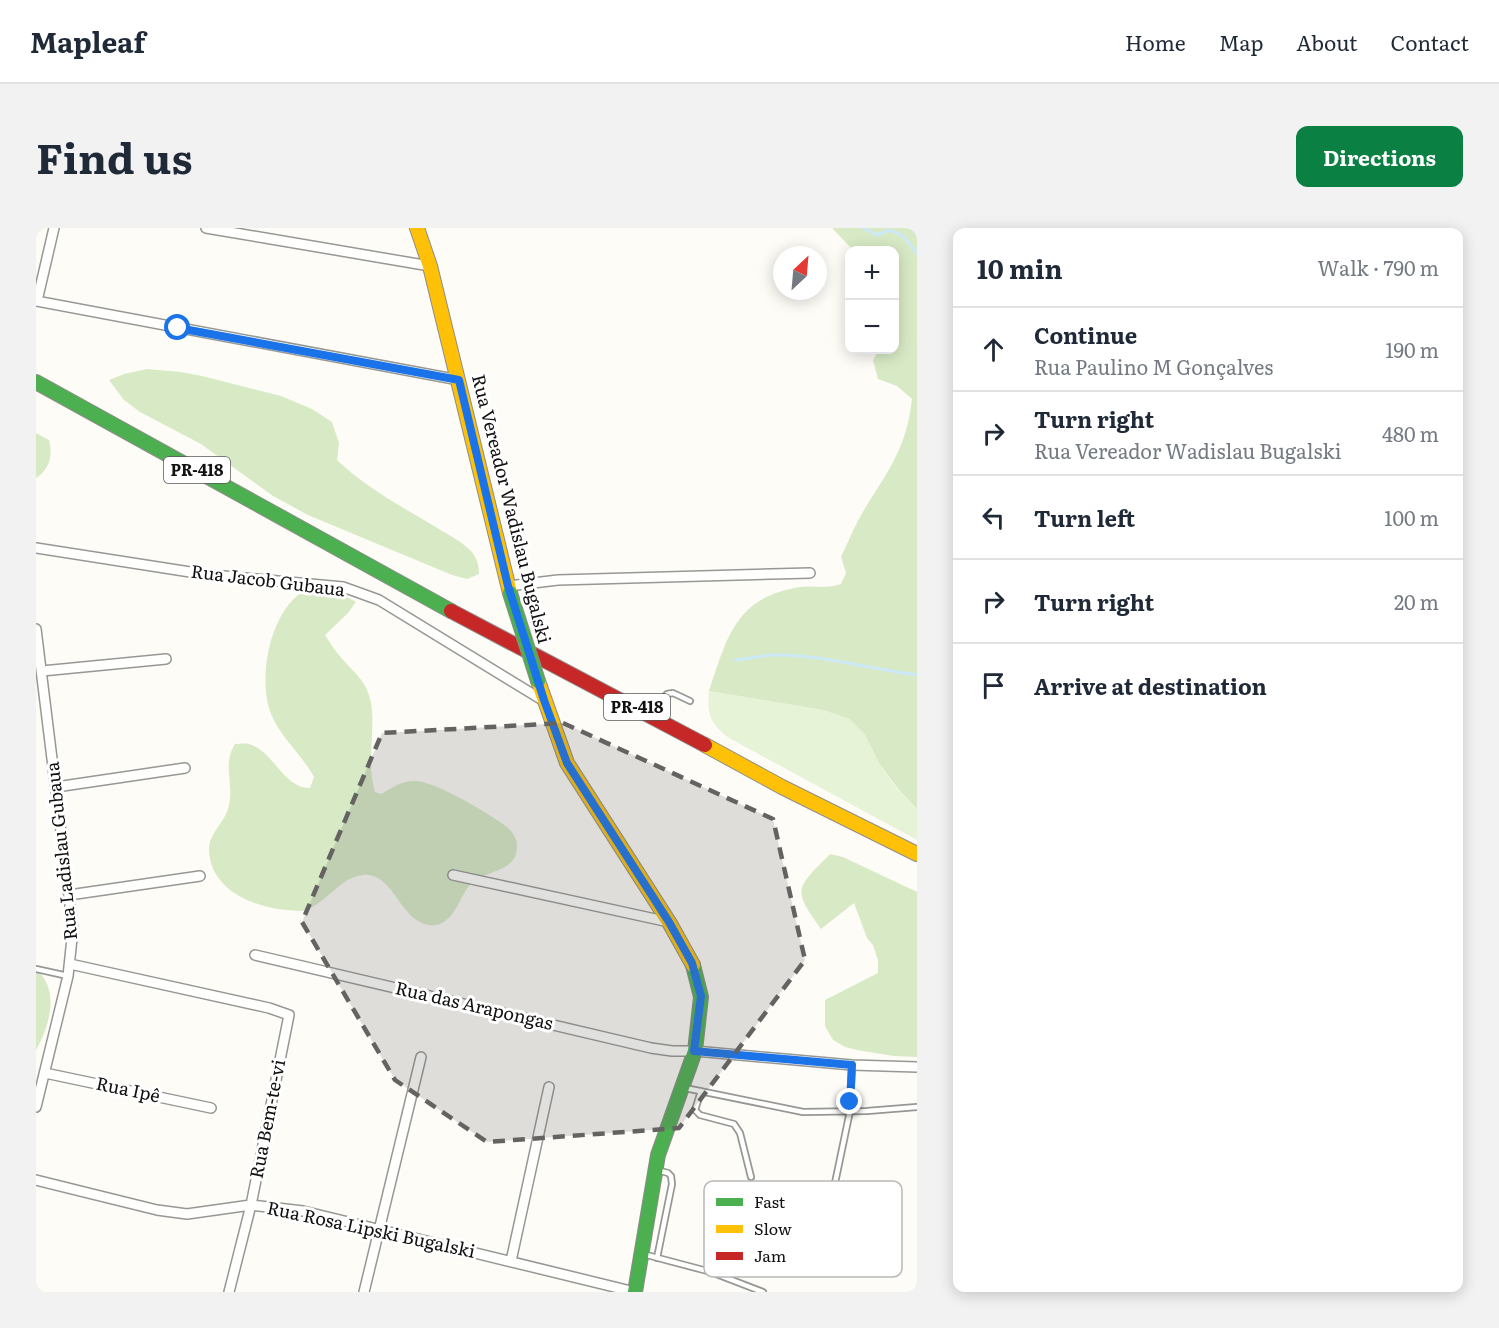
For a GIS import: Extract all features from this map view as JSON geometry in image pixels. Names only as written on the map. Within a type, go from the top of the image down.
[{"type":"main road","name":"Rua Vereador Wadislau Bugalski","points":[[417,228],[430,266],[509,589],[544,700],[567,763],[669,922],[692,963],[701,996],[694,1051],[658,1155],[635,1292]]},
{"type":"main road","name":"PR-418","points":[[36,382],[436,603],[782,787],[917,854]]},
{"type":"street","points":[[54,228],[37,301],[459,380]]},
{"type":"street","points":[[206,228],[430,266]]},
{"type":"street","name":"Rua Jacob Gubaua","points":[[36,548],[203,574],[343,587],[379,600],[544,700]]},
{"type":"street","points":[[509,589],[558,580],[810,573]]},
{"type":"street","name":"Rua Ladislau Gubaua","points":[[36,629],[73,929],[68,976],[36,1107]]},
{"type":"street","points":[[42,671],[166,659]]},
{"type":"street","points":[[56,787],[185,768]]},
{"type":"street","points":[[453,875],[669,922]]},
{"type":"street","points":[[69,895],[200,876]]},
{"type":"street","name":"Rua das Arapongas","points":[[255,955],[651,1048],[852,1065],[917,1067]]},
{"type":"street","name":"Rua Bem-te-vi","points":[[70,964],[269,1008],[289,1015],[251,1204],[229,1292]]},
{"type":"street","points":[[364,1292],[421,1057]]},
{"type":"street","name":"Rua Ipê","points":[[45,1073],[211,1108]]},
{"type":"street","points":[[511,1261],[549,1087]]},
{"type":"street","name":"Rua Rosa Lipski Bugalski","points":[[36,1180],[157,1210],[187,1214],[251,1204],[303,1211],[635,1292]]},
{"type":"lane","points":[[650,715],[667,694],[673,693],[690,701]]},
{"type":"lane","points":[[36,969],[68,976]]},
{"type":"lane","points":[[835,1181],[850,1111],[852,1065]]},
{"type":"lane","points":[[682,1088],[803,1112],[917,1107]]},
{"type":"lane","points":[[701,1091],[695,1110],[700,1115],[734,1124],[740,1133],[751,1177]]},
{"type":"lane","points":[[656,1170],[668,1173],[672,1184],[657,1258]]},
{"type":"lane","points":[[640,1254],[704,1270]]},
{"type":"lane","points":[[724,1277],[763,1292]]},
{"type":"highlighted area","points":[[563,723],[773,819],[805,960],[679,1128],[487,1142],[395,1080],[302,922],[382,733]]},
{"type":"green space","points":[[832,228],[917,228],[917,809],[898,789],[879,763],[865,735],[849,719],[823,710],[709,691],[729,637],[737,622],[748,610],[761,600],[778,592],[800,587],[841,584],[846,573],[841,557],[861,516],[895,458],[906,431],[912,399],[897,386],[878,379],[873,360],[877,354],[899,354],[899,246],[849,246]]},
{"type":"green space","points":[[147,369],[202,376],[281,396],[312,409],[332,422],[339,443],[337,460],[381,494],[463,544],[475,557],[479,574],[467,579],[452,575],[308,515],[273,496],[201,444],[140,412],[124,400],[109,380]]},
{"type":"green space","points":[[36,433],[49,440],[51,451],[47,466],[36,478]]},
{"type":"green space","points":[[306,590],[342,594],[356,602],[325,635],[338,654],[360,678],[369,695],[372,717],[371,768],[375,792],[381,794],[409,781],[423,782],[459,798],[495,819],[508,828],[516,839],[517,846],[511,862],[474,881],[449,918],[437,925],[419,922],[410,915],[390,888],[374,876],[363,875],[348,880],[313,907],[299,911],[249,901],[226,886],[217,876],[211,864],[210,844],[229,805],[229,759],[235,744],[247,744],[258,748],[285,776],[301,786],[310,788],[314,777],[276,724],[267,701],[266,684],[266,665],[275,629],[283,612]]},
{"type":"green space","points":[[709,691],[823,710],[849,719],[865,735],[879,763],[897,789],[917,809],[917,840],[729,738],[711,718]]},
{"type":"green space","points":[[830,854],[843,857],[917,892],[917,1057],[894,1056],[845,1047],[833,1040],[825,1026],[825,1000],[878,973],[878,960],[873,945],[867,938],[854,903],[821,929],[805,905],[802,889],[805,882]]},
{"type":"green space","points":[[36,969],[48,987],[50,1008],[45,1030],[36,1050]]},
{"type":"waterway","points":[[863,228],[877,235],[890,230],[903,236],[917,253]]},
{"type":"waterway","points":[[735,660],[790,655],[827,659],[917,675]]},
{"type":"traffic: fast","points":[[36,382],[451,611]]},
{"type":"traffic: fast","points":[[510,593],[538,681]]},
{"type":"traffic: fast","points":[[635,1292],[658,1155],[695,1051],[701,997],[693,965]]},
{"type":"traffic: slow","points":[[417,228],[430,266],[510,593]]},
{"type":"traffic: slow","points":[[538,681],[567,763],[669,922],[693,965]]},
{"type":"traffic: slow","points":[[705,745],[782,787],[917,854]]},
{"type":"traffic: jam","points":[[451,611],[705,745]]},
{"type":"route","points":[[178,328],[459,380],[508,586],[544,700],[567,763],[669,922],[692,963],[701,996],[694,1051],[852,1065],[850,1102]]}]
